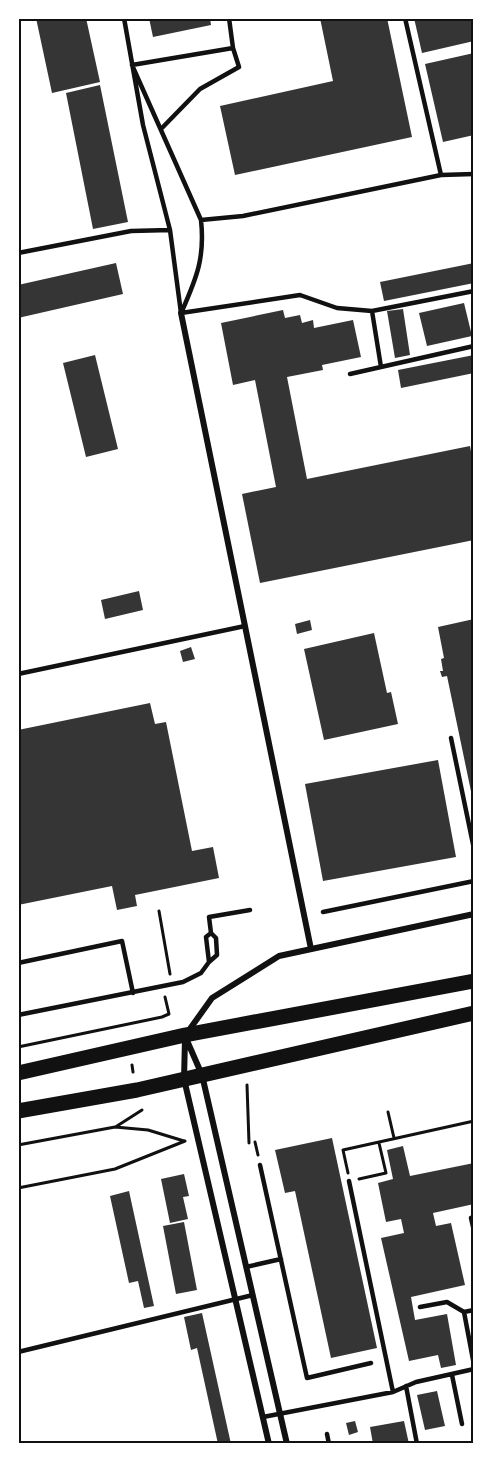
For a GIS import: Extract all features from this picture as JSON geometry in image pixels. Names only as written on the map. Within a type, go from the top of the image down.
[{"type":"main road","points":[[18,1072],[185,1035],[474,981]]},
{"type":"main road","points":[[18,1112],[184,1079],[474,1013]]},
{"type":"street","points":[[181,314],[311,948]]},
{"type":"street","points":[[269,1444],[184,1079],[185,1035],[212,998],[229,985],[279,956],[474,914]]},
{"type":"street","points":[[185,1035],[202,1075],[287,1444]]},
{"type":"lane","points":[[124,18],[143,125],[170,230],[181,314]]},
{"type":"lane","points":[[161,129],[200,89],[239,67],[233,48],[229,18]]},
{"type":"lane","points":[[405,18],[441,175]]},
{"type":"lane","points":[[132,65],[233,48]]},
{"type":"lane","points":[[132,65],[201,220],[204,246],[199,273],[181,314]]},
{"type":"lane","points":[[201,220],[243,216],[441,175],[474,174]]},
{"type":"lane","points":[[18,253],[131,231],[170,230]]},
{"type":"lane","points":[[181,314],[300,295],[337,308],[372,311],[474,291]]},
{"type":"lane","points":[[372,311],[381,367]]},
{"type":"lane","points":[[350,374],[474,346]]},
{"type":"lane","points":[[18,674],[245,626]]},
{"type":"lane","points":[[451,738],[474,849]]},
{"type":"lane","points":[[323,912],[474,881]]},
{"type":"lane","points":[[18,1015],[133,993],[194,978],[217,955],[216,938],[211,933],[208,917],[250,910]]},
{"type":"lane","points":[[209,962],[206,937],[211,933]]},
{"type":"lane","points":[[18,963],[122,941],[133,993]]},
{"type":"lane","points":[[260,1165],[307,1378],[371,1364]]},
{"type":"lane","points":[[349,1181],[393,1392]]},
{"type":"lane","points":[[474,1217],[471,1218],[474,1231]]},
{"type":"lane","points":[[246,1267],[281,1259]]},
{"type":"lane","points":[[18,1352],[253,1295]]},
{"type":"lane","points":[[420,1307],[447,1302],[464,1312],[474,1310]]},
{"type":"lane","points":[[263,1417],[393,1392],[406,1386],[453,1375],[474,1367],[464,1312]]},
{"type":"lane","points":[[453,1375],[462,1424]]},
{"type":"lane","points":[[406,1386],[417,1444]]},
{"type":"lane","points":[[327,1434],[329,1444]]},
{"type":"path","points":[[18,1047],[124,1028],[168,1014],[165,986],[171,976],[159,911]]},
{"type":"path","points":[[132,1065],[133,1072]]},
{"type":"path","points":[[247,1085],[249,1143]]},
{"type":"path","points":[[115,1127],[141,1110]]},
{"type":"path","points":[[388,1112],[394,1138]]},
{"type":"path","points":[[380,1143],[386,1173],[349,1181],[343,1150],[474,1121]]},
{"type":"path","points":[[18,1145],[115,1127],[148,1130],[184,1141],[115,1169],[18,1188]]},
{"type":"building","points":[[36,18],[86,18],[100,82],[52,93]]},
{"type":"building","points":[[149,18],[210,18],[211,25],[153,37]]},
{"type":"building","points":[[320,18],[387,18],[412,137],[235,175],[220,106],[333,81]]},
{"type":"building","points":[[414,18],[474,18],[474,41],[422,53]]},
{"type":"building","points":[[474,53],[474,135],[443,142],[425,64]]},
{"type":"building","points":[[100,85],[128,222],[93,229],[66,93]]},
{"type":"building","points":[[116,263],[123,294],[18,318],[18,285]]},
{"type":"building","points":[[474,263],[474,283],[384,301],[380,282]]},
{"type":"building","points":[[464,303],[472,336],[427,346],[419,313]]},
{"type":"building","points":[[403,309],[410,355],[395,358],[387,311]]},
{"type":"building","points":[[283,310],[285,318],[300,315],[302,323],[313,320],[314,328],[353,320],[361,357],[322,365],[323,370],[287,377],[307,479],[470,446],[474,468],[474,540],[260,583],[242,494],[276,487],[255,380],[233,385],[221,323]]},
{"type":"building","points":[[95,355],[118,449],[86,457],[63,363]]},
{"type":"building","points":[[474,355],[474,373],[401,388],[398,370]]},
{"type":"building","points":[[139,591],[143,610],[105,619],[101,600]]},
{"type":"building","points":[[474,619],[473,801],[447,676],[442,677],[440,671],[443,671],[441,659],[444,658],[438,627]]},
{"type":"building","points":[[310,620],[312,630],[297,634],[295,624]]},
{"type":"building","points":[[374,633],[387,693],[391,692],[398,724],[324,740],[304,649]]},
{"type":"building","points":[[191,647],[195,659],[183,662],[180,651]]},
{"type":"building","points":[[150,703],[155,724],[166,722],[192,851],[213,847],[219,878],[135,895],[137,906],[117,910],[112,886],[18,905],[18,730]]},
{"type":"building","points":[[438,760],[456,857],[323,881],[305,784]]},
{"type":"building","points":[[332,1138],[377,1348],[331,1358],[295,1191],[285,1193],[275,1150]]},
{"type":"building","points":[[403,1146],[410,1176],[474,1163],[474,1204],[433,1213],[436,1226],[451,1223],[465,1285],[411,1297],[415,1320],[447,1314],[456,1365],[441,1368],[438,1355],[409,1361],[381,1238],[404,1233],[401,1219],[386,1222],[378,1183],[393,1179],[387,1150]]},
{"type":"building","points":[[184,1174],[189,1196],[183,1197],[188,1219],[170,1223],[161,1179]]},
{"type":"building","points":[[129,1191],[154,1306],[144,1308],[138,1281],[129,1283],[110,1196]]},
{"type":"building","points":[[184,1222],[197,1290],[176,1294],[163,1226]]},
{"type":"building","points":[[202,1313],[231,1444],[218,1444],[197,1348],[191,1350],[184,1317]]},
{"type":"building","points":[[437,1391],[445,1426],[425,1430],[417,1395]]},
{"type":"building","points":[[355,1421],[358,1432],[349,1435],[346,1423]]},
{"type":"building","points":[[404,1421],[409,1444],[373,1444],[370,1427]]}]
